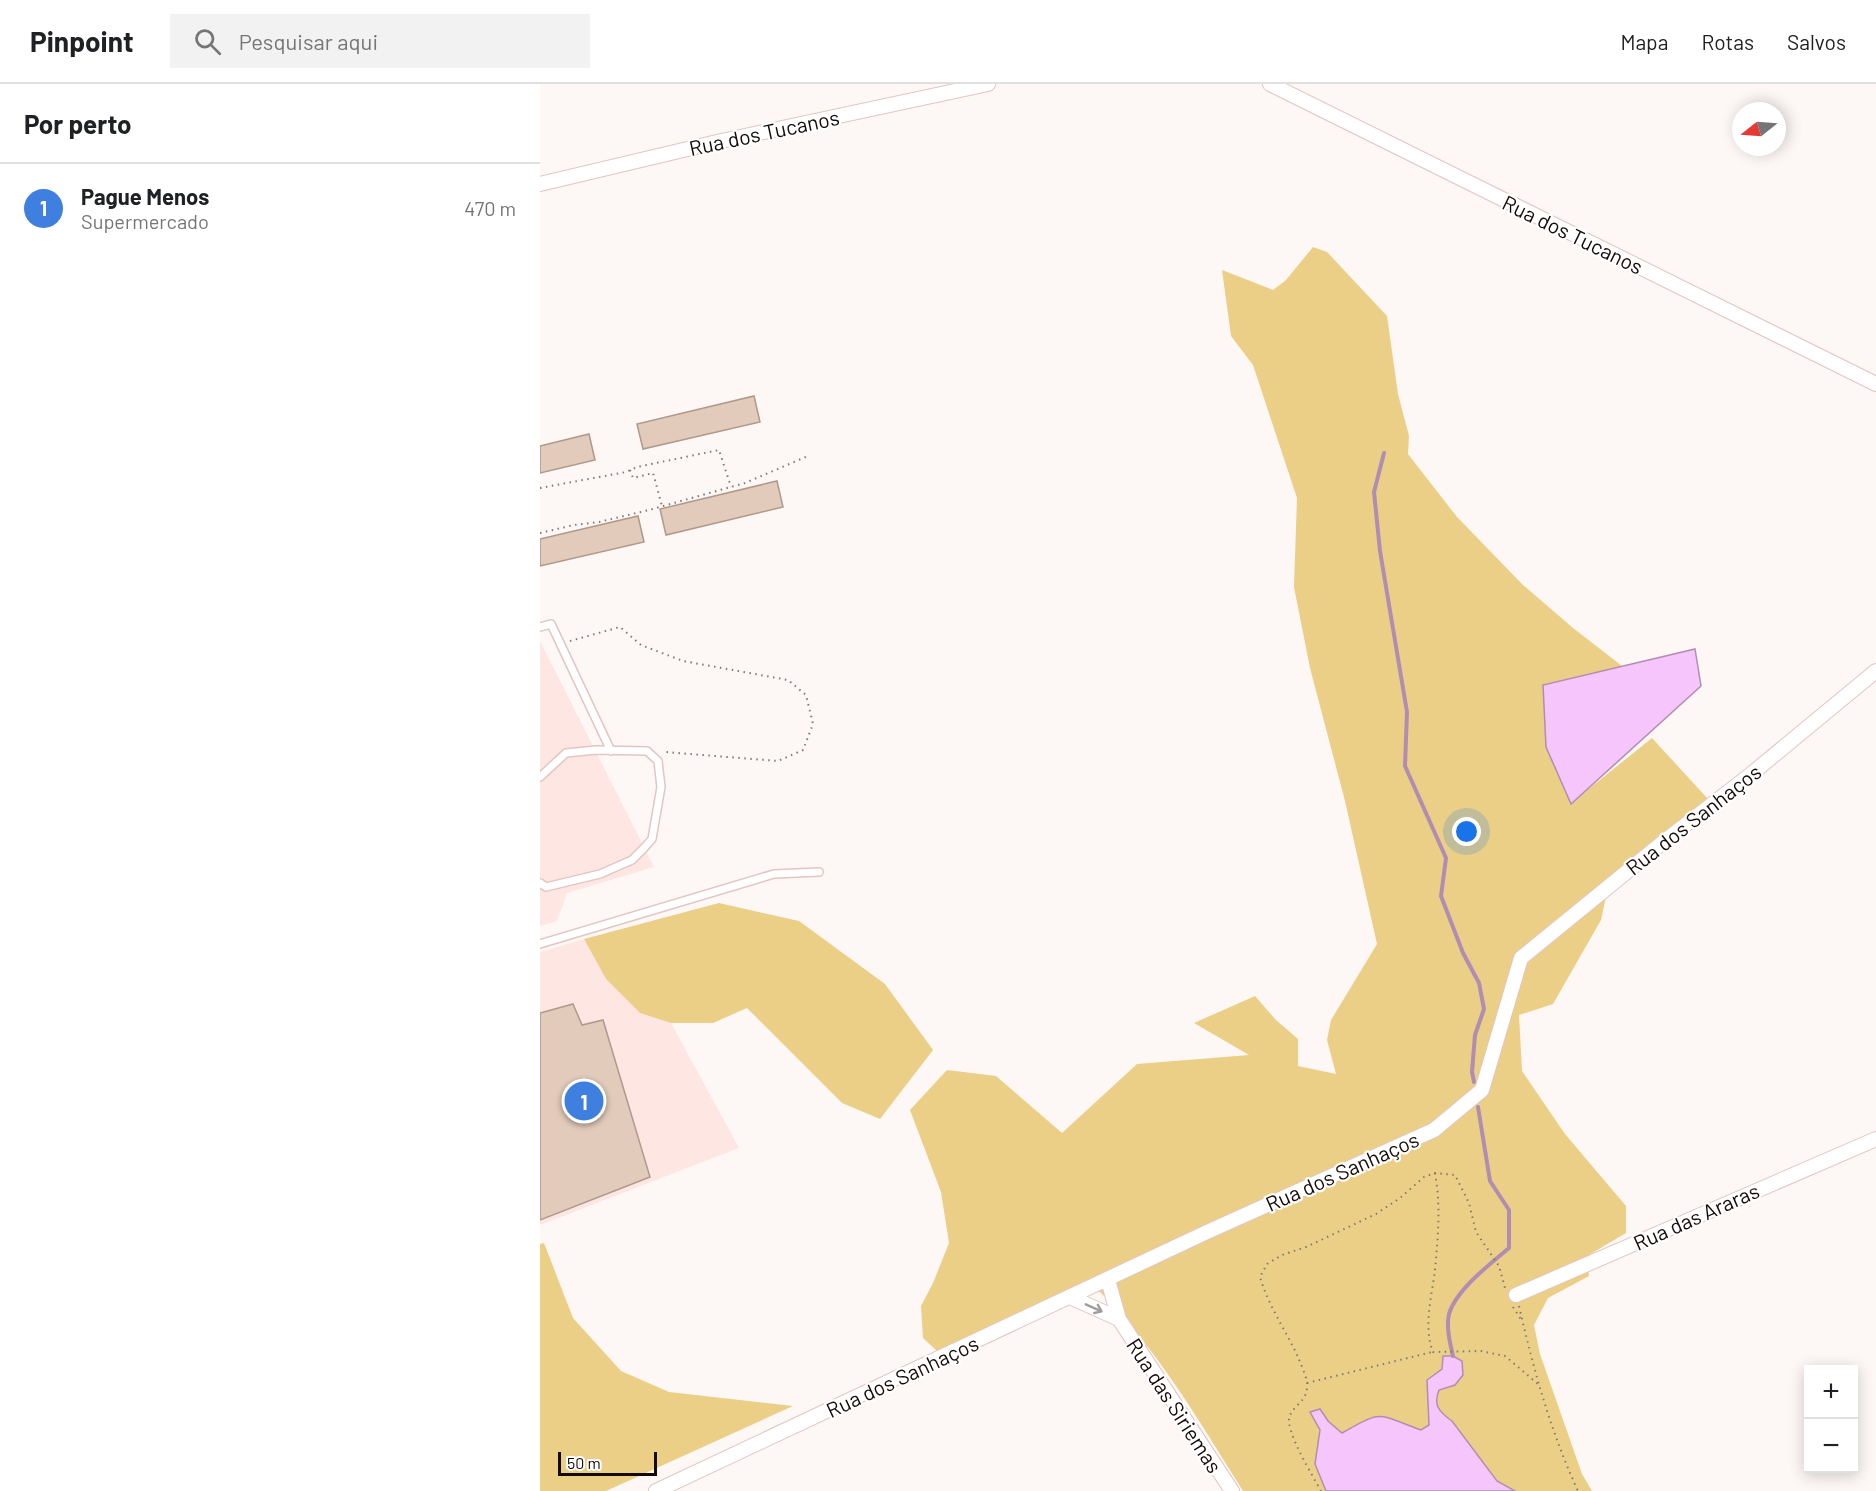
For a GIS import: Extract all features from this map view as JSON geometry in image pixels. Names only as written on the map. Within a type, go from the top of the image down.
[{"type":"street","name":"Rua dos Tucanos","points":[[540,184],[717,142],[988,84]]},
{"type":"street","name":"Rua dos Tucanos","points":[[1270,84],[1876,384]]},
{"type":"street","name":"Rua dos Sanhaços","points":[[656,1491],[1207,1232],[1434,1130],[1482,1090],[1521,958],[1876,671]]},
{"type":"street","name":"Rua das Araras","points":[[1516,1295],[1876,1139]]},
{"type":"street","name":"Rua das Siriemas","points":[[1108,1280],[1119,1319],[1232,1491]]},
{"type":"street","name":"Rua das Siriemas","points":[[1070,1298],[1119,1319]]},
{"type":"lane","points":[[540,627],[551,624],[611,751]]},
{"type":"lane","points":[[540,777],[566,753],[647,751],[658,761],[661,787],[652,839],[632,860],[600,874],[546,887],[540,883]]},
{"type":"lane","points":[[540,944],[774,874],[819,872]]},
{"type":"path","points":[[540,488],[719,450],[731,487]]},
{"type":"path","points":[[540,533],[599,522],[746,483],[808,456]]},
{"type":"path","points":[[630,470],[633,478],[653,473],[662,506]]},
{"type":"path","points":[[560,643],[620,627],[641,645],[683,661],[788,680],[806,695],[813,724],[803,750],[778,761],[647,751]]},
{"type":"path","points":[[1433,1352],[1429,1343],[1428,1326],[1440,1199],[1435,1173]]},
{"type":"path","points":[[1320,1491],[1288,1421],[1291,1413],[1305,1400],[1307,1383],[1290,1339],[1265,1292],[1260,1277],[1267,1264],[1282,1255],[1306,1247],[1376,1214],[1424,1178],[1435,1173],[1455,1175],[1469,1203],[1476,1232],[1499,1266]]},
{"type":"path","points":[[1516,1295],[1538,1384],[1578,1491]]},
{"type":"path","points":[[1307,1383],[1433,1352],[1457,1350],[1481,1351],[1505,1356],[1538,1384]]},
{"type":"shaded area","points":[[1313,247],[1327,252],[1387,316],[1398,394],[1409,436],[1408,454],[1457,517],[1523,585],[1622,666],[1543,685],[1570,804],[1652,738],[1708,799],[1610,878],[1601,920],[1553,1004],[1519,1015],[1522,1071],[1565,1134],[1626,1206],[1626,1233],[1587,1256],[1589,1276],[1548,1298],[1534,1325],[1540,1354],[1582,1474],[1592,1491],[1515,1491],[1497,1481],[1452,1421],[1438,1408],[1439,1390],[1455,1385],[1442,1369],[1427,1380],[1429,1425],[1421,1431],[1397,1420],[1381,1417],[1365,1420],[1342,1433],[1328,1421],[1320,1409],[1310,1412],[1320,1430],[1315,1464],[1326,1491],[1243,1491],[1159,1362],[1121,1314],[1100,1292],[1062,1297],[937,1351],[923,1338],[921,1306],[949,1243],[941,1192],[910,1110],[947,1070],[996,1076],[1062,1133],[1137,1064],[1249,1055],[1194,1023],[1255,996],[1276,1020],[1298,1039],[1298,1066],[1336,1074],[1327,1040],[1331,1020],[1377,944],[1345,801],[1310,668],[1294,587],[1297,498],[1253,365],[1231,336],[1222,270],[1273,290],[1286,280]]},
{"type":"shaded area","points":[[540,641],[654,867],[567,893],[557,921],[540,926]]},
{"type":"shaded area","points":[[1695,649],[1701,686],[1571,804],[1546,747],[1543,685]]},
{"type":"shaded area","points":[[719,903],[799,921],[885,984],[933,1050],[880,1119],[842,1103],[747,1008],[713,1023],[671,1023],[640,1013],[606,979],[584,939]]},
{"type":"shaded area","points":[[584,939],[606,979],[640,1013],[671,1023],[739,1148],[540,1225],[540,1220],[649,1177],[603,1021],[582,1025],[573,1004],[540,1013],[540,952]]},
{"type":"shaded area","points":[[544,1243],[573,1318],[621,1371],[669,1392],[793,1406],[606,1491],[540,1491],[540,1244]]},
{"type":"shaded area","points":[[1443,1356],[1453,1356],[1462,1361],[1463,1375],[1455,1385],[1439,1390],[1438,1408],[1452,1421],[1497,1481],[1515,1491],[1326,1491],[1315,1464],[1320,1430],[1310,1412],[1320,1409],[1328,1421],[1342,1433],[1366,1420],[1381,1416],[1421,1430],[1429,1425],[1427,1380],[1442,1369]]},
{"type":"building","points":[[754,396],[760,422],[643,449],[637,424]]},
{"type":"building","points":[[589,434],[595,460],[540,473],[540,446]]},
{"type":"building","points":[[777,481],[783,507],[666,535],[660,509]]},
{"type":"building","points":[[638,516],[644,542],[540,566],[540,539]]},
{"type":"building","points":[[573,1004],[582,1025],[603,1020],[650,1177],[540,1220],[540,1013]]},
{"type":"waterway","points":[[1384,453],[1374,492],[1380,551],[1407,712],[1405,766],[1446,858],[1441,896],[1463,953],[1479,983],[1484,1009],[1475,1035],[1472,1072],[1474,1082]]},
{"type":"waterway","points":[[1453,1356],[1448,1324],[1453,1305],[1474,1278],[1509,1248],[1509,1210],[1490,1181],[1478,1107]]},
{"type":"place","name":"Pague Menos","points":[[584,1101]]}]
